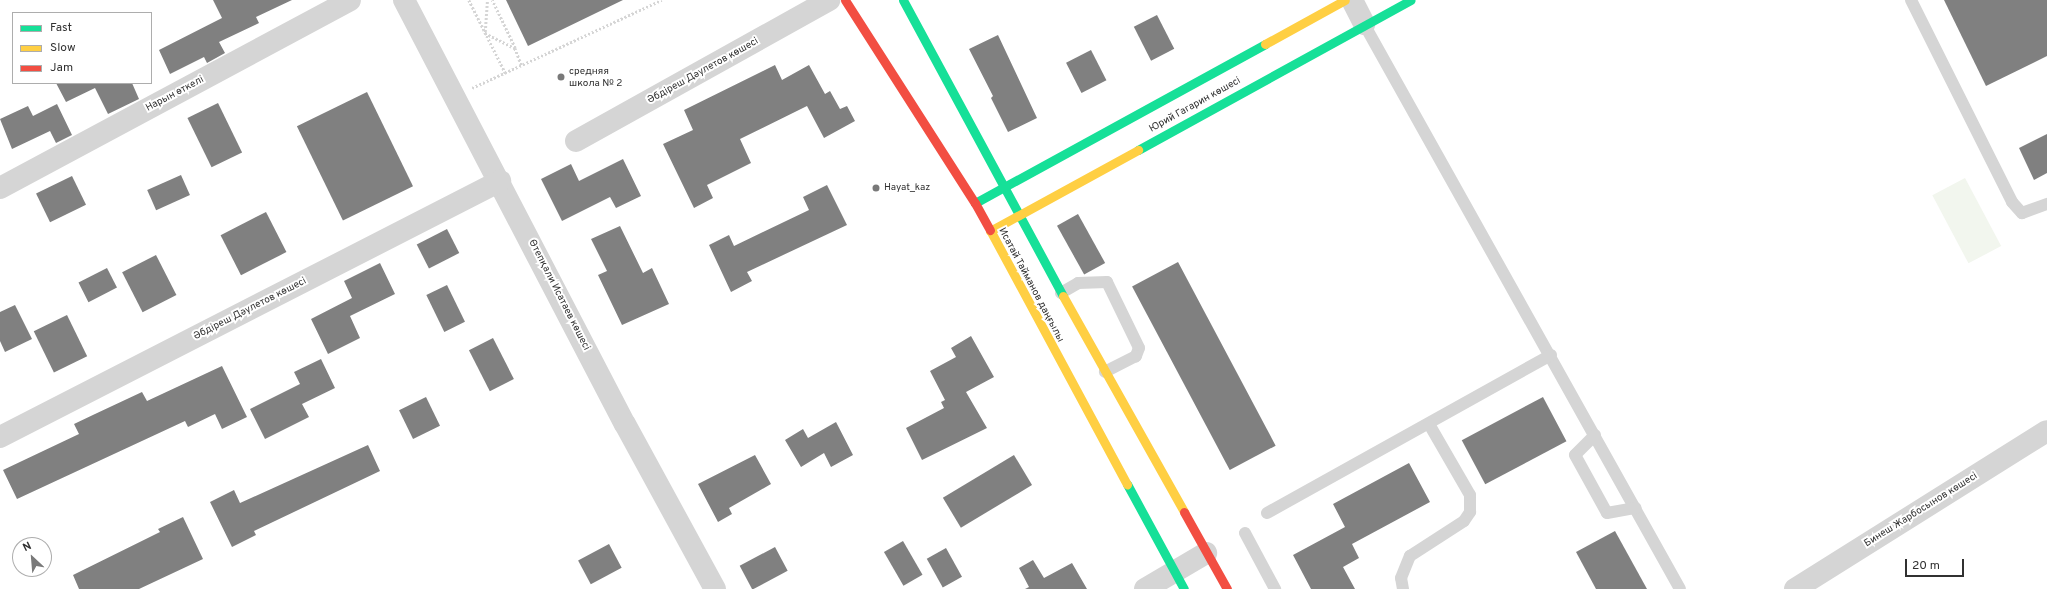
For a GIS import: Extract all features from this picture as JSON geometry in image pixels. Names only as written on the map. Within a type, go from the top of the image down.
[{"type":"main road","name":"Исатай Тайманов даңғылы","points":[[845,0],[975,203],[1180,580]]},
{"type":"main road","points":[[903,0],[1061,293],[1227,589]]},
{"type":"main road","name":"Юрий Гагарин көшесі","points":[[975,203],[1345,0]]},
{"type":"main road","name":"Юрий Гагарин көшесі","points":[[990,231],[1364,24],[1411,0]]},
{"type":"street","name":"Нарын өткелі","points":[[0,188],[350,0]]},
{"type":"street","name":"Өтепқали Исатаев көшесі","points":[[404,0],[500,181],[625,424],[715,589]]},
{"type":"street","name":"Әбдіреш Дәулетов көшесі","points":[[576,141],[829,0]]},
{"type":"street","points":[[1352,0],[1364,24]]},
{"type":"street","name":"Әбдіреш Дәулетов көшесі","points":[[0,437],[500,181]]},
{"type":"street","name":"Бинеш Жарбосынов көшесі","points":[[1795,589],[2047,431]]},
{"type":"street","points":[[1145,589],[1180,580],[1206,553]]},
{"type":"lane","points":[[1911,0],[2012,202],[2022,214],[2047,204]]},
{"type":"lane","points":[[1364,24],[1680,589]]},
{"type":"lane","points":[[1061,293],[1078,283],[1107,282],[1139,348],[1136,356],[1105,372]]},
{"type":"lane","points":[[1267,513],[1551,356]]},
{"type":"lane","points":[[1403,589],[1401,578],[1410,556],[1464,521],[1470,512],[1470,495],[1428,424]]},
{"type":"lane","points":[[1595,435],[1575,455],[1606,513],[1636,508]]},
{"type":"lane","points":[[1245,533],[1275,589]]},
{"type":"path","points":[[468,0],[506,74]]},
{"type":"path","points":[[485,32],[487,0]]},
{"type":"path","points":[[492,0],[522,66]]},
{"type":"path","points":[[455,95],[506,74],[662,0]]},
{"type":"path","points":[[485,32],[514,48]]},
{"type":"shaded area","points":[[1965,178],[2001,246],[1968,263],[1932,195]]},
{"type":"building","points":[[213,0],[292,0],[256,17],[259,23],[219,42],[225,53],[207,63],[204,57],[170,74],[159,50],[222,18]]},
{"type":"building","points":[[506,0],[623,0],[528,46]]},
{"type":"building","points":[[1944,0],[2047,0],[2047,56],[1986,86]]},
{"type":"building","points":[[1157,15],[1174,49],[1151,61],[1134,27]]},
{"type":"building","points":[[998,35],[1037,118],[1008,132],[991,98],[993,96],[969,49]]},
{"type":"building","points":[[1091,50],[1106,80],[1081,93],[1066,63]]},
{"type":"building","points":[[775,65],[782,80],[809,65],[825,94],[830,91],[840,109],[847,106],[855,121],[824,138],[807,106],[740,139],[751,163],[707,185],[713,198],[694,208],[663,144],[693,130],[684,110]]},
{"type":"building","points":[[57,84],[132,84],[139,99],[108,114],[95,88],[66,102]]},
{"type":"building","points":[[367,92],[413,186],[343,221],[297,126]]},
{"type":"building","points":[[218,103],[242,152],[212,167],[187,118]]},
{"type":"building","points":[[57,104],[72,135],[56,143],[50,131],[12,149],[0,119],[28,106],[33,116]]},
{"type":"building","points":[[2047,134],[2047,173],[2034,180],[2019,148]]},
{"type":"building","points":[[623,159],[641,196],[616,208],[610,197],[562,221],[541,179],[571,164],[579,181]]},
{"type":"building","points":[[181,175],[190,195],[156,210],[147,190]]},
{"type":"building","points":[[72,176],[86,205],[50,222],[36,194]]},
{"type":"building","points":[[827,185],[847,225],[747,272],[752,281],[731,292],[709,245],[729,235],[734,246],[809,210],[803,197]]},
{"type":"building","points":[[266,212],[286,252],[241,275],[221,235]]},
{"type":"building","points":[[1078,214],[1105,263],[1084,275],[1057,226]]},
{"type":"building","points":[[620,226],[643,273],[652,268],[669,304],[622,325],[598,275],[607,271],[591,239]]},
{"type":"building","points":[[447,229],[459,253],[429,268],[417,244]]},
{"type":"building","points":[[156,255],[176,295],[143,312],[122,272]]},
{"type":"building","points":[[1178,262],[1276,446],[1230,470],[1132,286]]},
{"type":"building","points":[[380,263],[395,294],[350,316],[360,338],[328,354],[311,319],[352,298],[344,281]]},
{"type":"building","points":[[107,268],[117,288],[88,302],[78,283]]},
{"type":"building","points":[[447,285],[465,322],[444,332],[426,295]]},
{"type":"building","points":[[15,305],[32,339],[5,352],[0,341],[0,312]]},
{"type":"building","points":[[67,315],[87,356],[54,373],[34,331]]},
{"type":"building","points":[[971,336],[994,377],[966,392],[987,428],[922,460],[906,428],[944,408],[941,402],[945,400],[930,371],[956,357],[951,348]]},
{"type":"building","points":[[493,338],[514,379],[490,391],[469,350]]},
{"type":"building","points":[[321,359],[335,388],[302,404],[309,417],[265,439],[250,409],[300,384],[294,372]]},
{"type":"building","points":[[222,366],[247,417],[222,429],[215,414],[188,427],[185,421],[17,499],[3,470],[79,434],[74,424],[95,414],[142,392],[147,401]]},
{"type":"building","points":[[426,397],[440,426],[413,439],[399,410]]},
{"type":"building","points":[[1543,397],[1566,441],[1485,484],[1462,440]]},
{"type":"building","points":[[836,422],[853,455],[831,467],[824,453],[801,467],[785,440],[803,429],[808,438]]},
{"type":"building","points":[[368,445],[380,471],[254,531],[256,535],[232,547],[210,502],[234,490],[240,503]]},
{"type":"building","points":[[755,455],[771,484],[729,508],[732,514],[718,522],[698,484]]},
{"type":"building","points":[[1014,455],[1032,485],[961,528],[943,498]]},
{"type":"building","points":[[1409,463],[1430,502],[1352,544],[1359,558],[1343,567],[1355,589],[1311,589],[1293,555],[1345,527],[1333,504]]},
{"type":"building","points":[[183,517],[203,559],[139,589],[79,589],[73,575],[160,532],[158,529]]},
{"type":"building","points":[[1615,531],[1647,589],[1596,589],[1576,552]]},
{"type":"building","points":[[903,541],[922,575],[903,586],[884,552]]},
{"type":"building","points":[[609,544],[622,568],[591,584],[578,560]]},
{"type":"building","points":[[775,547],[788,571],[752,589],[740,566]]},
{"type":"building","points":[[946,548],[962,577],[943,588],[927,559]]},
{"type":"building","points":[[1033,560],[1044,578],[1072,563],[1087,589],[1025,589],[1029,587],[1019,568]]},
{"type":"traffic: fast","points":[[903,0],[1063,296]]},
{"type":"traffic: fast","points":[[1138,150],[1411,0]]},
{"type":"traffic: fast","points":[[975,203],[1265,44]]},
{"type":"traffic: fast","points":[[1127,484],[1184,589]]},
{"type":"traffic: slow","points":[[1265,44],[1345,0]]},
{"type":"traffic: slow","points":[[990,231],[1138,150]]},
{"type":"traffic: slow","points":[[990,230],[1127,484]]},
{"type":"traffic: slow","points":[[1063,296],[1184,512]]},
{"type":"traffic: jam","points":[[845,0],[975,203],[990,230]]},
{"type":"traffic: jam","points":[[1184,512],[1227,589]]},
{"type":"place","name":"cредняя школа № 2","points":[[561,77]]},
{"type":"place","name":"Hayat_kaz","points":[[876,188]]}]
